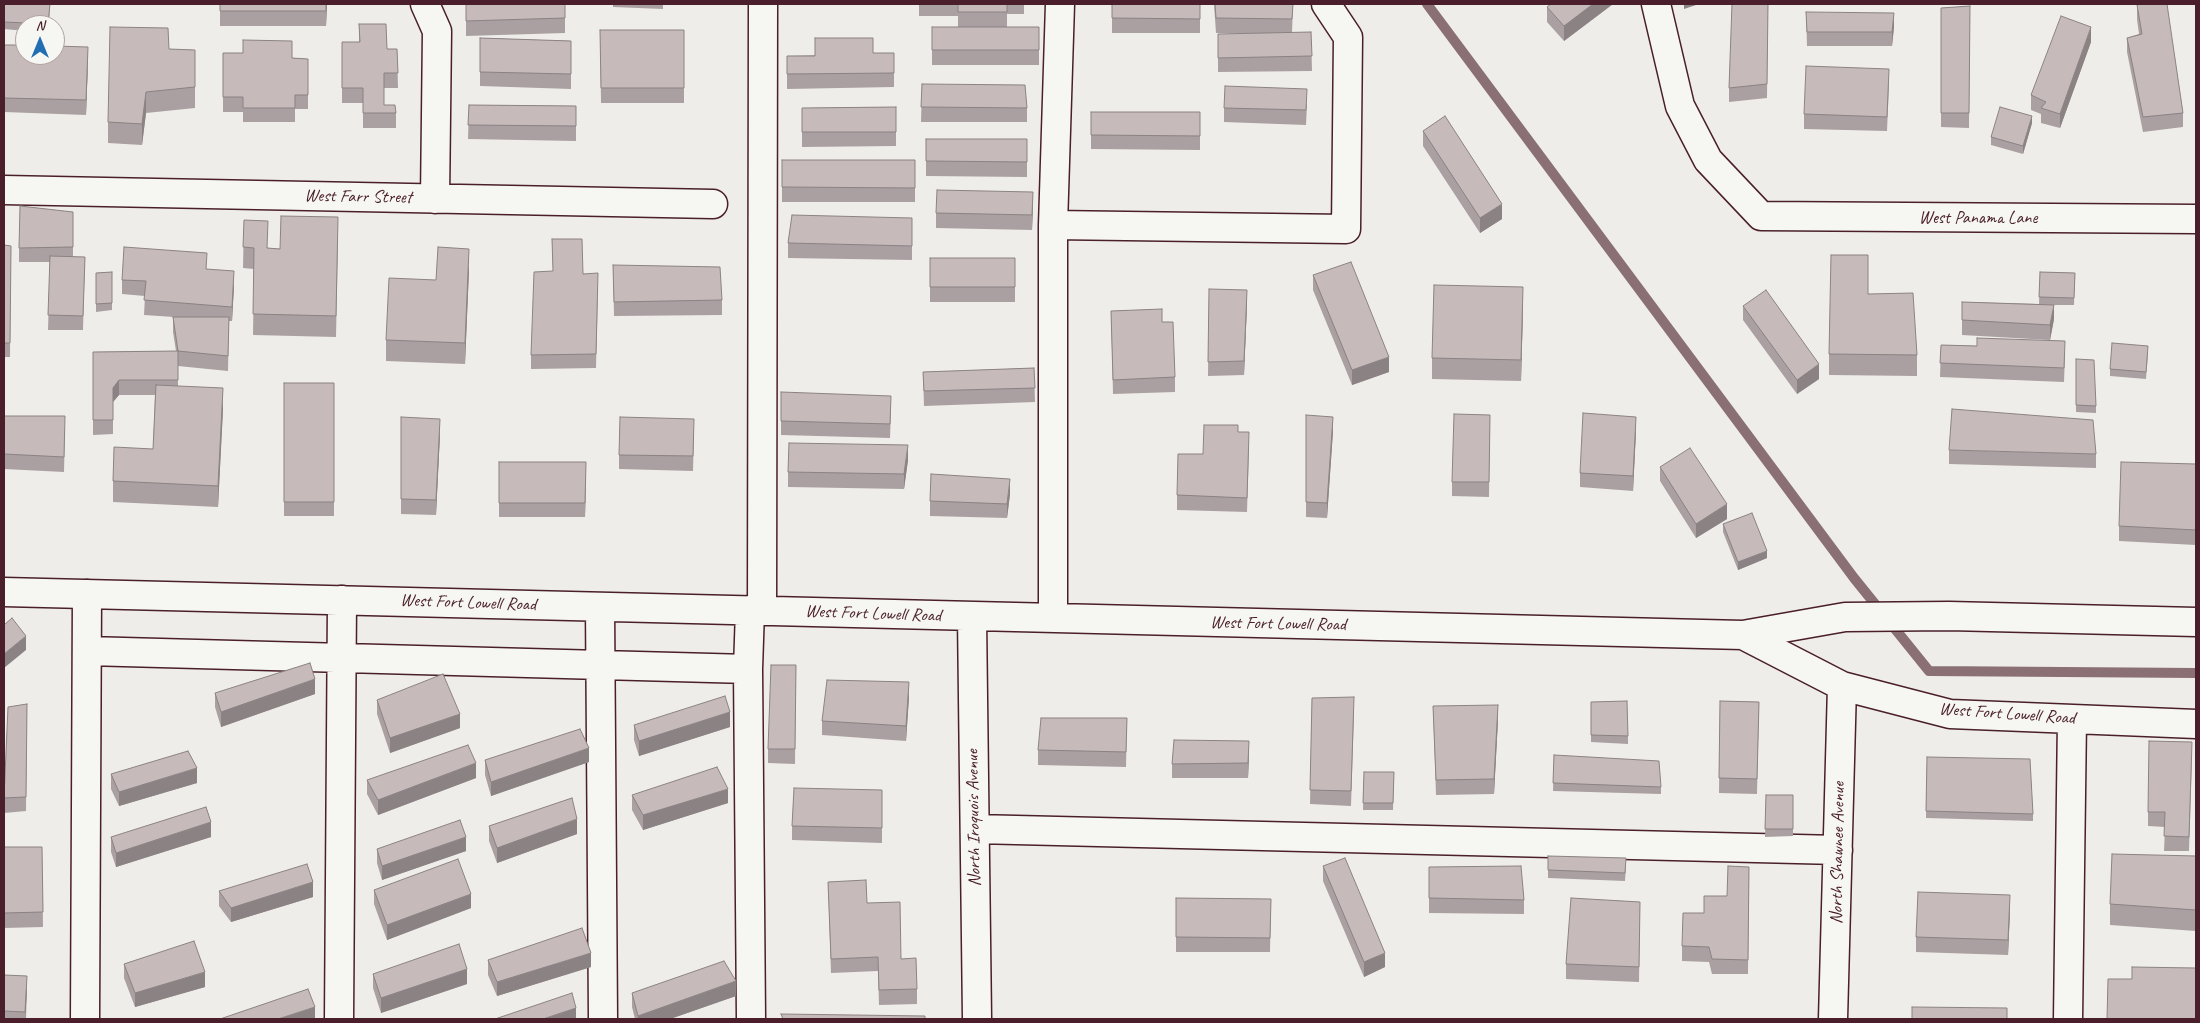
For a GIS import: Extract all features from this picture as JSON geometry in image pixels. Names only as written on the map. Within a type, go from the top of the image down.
[{"type":"street","points":[[425,4],[437,31],[435,199]]},
{"type":"street","points":[[751,1019],[748,669],[756,611],[764,4]]},
{"type":"street","points":[[1053,618],[1053,225],[1060,4]]},
{"type":"street","points":[[1053,225],[1346,229],[1348,37],[1326,4]]},
{"type":"street","name":"West Panama Lane","points":[[1656,4],[1680,106],[1708,160],[1761,216],[2196,219]]},
{"type":"street","name":"West Farr Street","points":[[4,190],[713,204]]},
{"type":"street","name":"West Fort Lowell Road","points":[[4,592],[1743,635],[1845,617],[1949,616],[2196,622]]},
{"type":"street","points":[[85,1019],[86,594]]},
{"type":"street","points":[[339,1019],[342,600]]},
{"type":"street","points":[[600,607],[603,1019]]},
{"type":"street","name":"North Iroquois Avenue","points":[[972,617],[977,1019]]},
{"type":"street","name":"West Fort Lowell Road","points":[[1743,635],[1842,686],[1950,714],[2196,724]]},
{"type":"street","points":[[86,651],[748,669]]},
{"type":"street","name":"North Shawnee Avenue","points":[[1834,1019],[1842,686]]},
{"type":"street","points":[[2068,1019],[2072,719]]},
{"type":"street","points":[[975,829],[1838,850]]},
{"type":"building","points":[[4,4],[50,4],[49,15],[15,15],[15,22],[4,22]]},
{"type":"building","points":[[220,4],[326,4],[326,11],[220,11]]},
{"type":"building","points":[[466,4],[565,4],[565,18],[466,21]]},
{"type":"building","points":[[958,4],[1007,4],[1007,12],[958,12]]},
{"type":"building","points":[[1112,4],[1200,4],[1200,19],[1112,18]]},
{"type":"building","points":[[1215,4],[1293,4],[1292,19],[1216,18]]},
{"type":"building","points":[[1551,4],[1593,4],[1564,26],[1547,7]]},
{"type":"building","points":[[1732,4],[1768,4],[1767,84],[1729,88]]},
{"type":"building","points":[[2167,4],[2183,113],[2143,117],[2127,38],[2142,34],[2137,5]]},
{"type":"building","points":[[1970,6],[1969,113],[1941,113],[1941,8]]},
{"type":"building","points":[[1806,12],[1894,13],[1892,32],[1807,32]]},
{"type":"building","points":[[2061,16],[2091,27],[2060,114],[2041,108],[2046,102],[2031,95]]},
{"type":"building","points":[[359,24],[386,24],[387,49],[397,49],[398,73],[384,73],[384,105],[395,105],[396,113],[363,113],[363,88],[342,88],[342,42],[360,42]]},
{"type":"building","points":[[110,27],[168,28],[169,49],[195,50],[195,87],[146,92],[142,124],[108,122]]},
{"type":"building","points":[[932,27],[1039,27],[1039,50],[932,50]]},
{"type":"building","points":[[600,30],[684,30],[684,88],[601,88]]},
{"type":"building","points":[[1311,32],[1312,56],[1218,58],[1218,34]]},
{"type":"building","points":[[480,38],[571,41],[571,74],[480,72]]},
{"type":"building","points":[[815,38],[873,38],[873,53],[894,53],[894,73],[787,74],[787,56],[815,56]]},
{"type":"building","points":[[243,40],[292,41],[292,58],[308,59],[308,95],[295,95],[295,108],[243,108],[243,97],[223,97],[223,53],[243,53]]},
{"type":"building","points":[[4,45],[15,45],[15,65],[65,65],[65,46],[88,47],[86,100],[4,98]]},
{"type":"building","points":[[1806,66],[1889,69],[1887,117],[1804,114]]},
{"type":"building","points":[[922,84],[1025,85],[1027,108],[921,107]]},
{"type":"building","points":[[1225,86],[1307,89],[1306,110],[1224,108]]},
{"type":"building","points":[[469,105],[576,106],[576,126],[468,125]]},
{"type":"building","points":[[896,107],[896,132],[802,132],[802,108]]},
{"type":"building","points":[[2000,107],[2032,116],[2023,146],[1991,137]]},
{"type":"building","points":[[1091,112],[1200,112],[1200,136],[1091,135]]},
{"type":"building","points":[[1445,116],[1502,204],[1480,218],[1423,131]]},
{"type":"building","points":[[926,139],[1027,139],[1027,162],[926,161]]},
{"type":"building","points":[[782,160],[915,160],[915,188],[782,187]]},
{"type":"building","points":[[937,190],[1033,192],[1032,215],[936,213]]},
{"type":"building","points":[[20,206],[73,212],[73,247],[19,248]]},
{"type":"building","points":[[792,215],[912,218],[912,246],[788,243]]},
{"type":"building","points":[[281,216],[338,217],[336,316],[253,314],[254,248],[243,247],[244,220],[268,221],[267,248],[280,249]]},
{"type":"building","points":[[552,239],[582,239],[583,274],[598,273],[596,354],[531,355],[534,272],[553,271]]},
{"type":"building","points":[[4,245],[11,246],[10,343],[4,343]]},
{"type":"building","points":[[124,247],[207,253],[206,269],[234,271],[232,307],[144,300],[146,281],[122,280]]},
{"type":"building","points":[[438,247],[469,249],[465,343],[386,340],[389,278],[436,280]]},
{"type":"building","points":[[1831,255],[1868,255],[1868,294],[1913,293],[1917,355],[1829,354]]},
{"type":"building","points":[[50,256],[85,257],[83,316],[48,315]]},
{"type":"building","points":[[930,258],[1015,258],[1015,287],[930,287]]},
{"type":"building","points":[[1351,262],[1389,357],[1352,370],[1313,275]]},
{"type":"building","points":[[613,265],[720,267],[722,300],[614,302]]},
{"type":"building","points":[[112,272],[112,303],[96,304],[96,273]]},
{"type":"building","points":[[2040,272],[2075,273],[2074,298],[2039,297]]},
{"type":"building","points":[[1434,285],[1523,287],[1521,360],[1432,358]]},
{"type":"building","points":[[1209,289],[1247,290],[1244,361],[1208,362]]},
{"type":"building","points":[[1766,290],[1819,364],[1797,380],[1743,306]]},
{"type":"building","points":[[1962,302],[2054,305],[2050,325],[1962,320]]},
{"type":"building","points":[[1162,309],[1162,322],[1173,322],[1175,377],[1113,380],[1111,311]]},
{"type":"building","points":[[173,317],[229,317],[228,356],[178,351]]},
{"type":"building","points":[[1977,338],[2065,341],[2064,368],[1940,363],[1941,345],[1977,346]]},
{"type":"building","points":[[2112,343],[2148,346],[2146,372],[2110,369]]},
{"type":"building","points":[[178,351],[178,380],[119,380],[113,388],[113,420],[93,420],[93,352]]},
{"type":"building","points":[[2076,359],[2094,360],[2096,406],[2076,405]]},
{"type":"building","points":[[1034,368],[1035,388],[924,391],[923,372]]},
{"type":"building","points":[[284,383],[334,383],[334,502],[284,502]]},
{"type":"building","points":[[156,385],[223,388],[218,486],[113,481],[114,447],[153,449]]},
{"type":"building","points":[[781,392],[891,396],[890,424],[781,421]]},
{"type":"building","points":[[1952,409],[2093,420],[2096,454],[1949,450]]},
{"type":"building","points":[[1583,413],[1636,417],[1633,476],[1580,473]]},
{"type":"building","points":[[1454,414],[1490,415],[1489,482],[1452,482]]},
{"type":"building","points":[[1306,415],[1333,417],[1327,503],[1306,502]]},
{"type":"building","points":[[4,416],[65,416],[64,457],[4,454]]},
{"type":"building","points":[[401,417],[440,419],[436,500],[401,499]]},
{"type":"building","points":[[620,417],[694,419],[693,456],[619,455]]},
{"type":"building","points":[[1204,425],[1238,425],[1238,432],[1249,432],[1247,498],[1177,495],[1178,454],[1203,454]]},
{"type":"building","points":[[789,443],[908,445],[904,474],[788,472]]},
{"type":"building","points":[[1690,448],[1727,504],[1696,524],[1660,467]]},
{"type":"building","points":[[499,462],[586,462],[585,503],[499,503]]},
{"type":"building","points":[[2121,462],[2196,464],[2196,530],[2119,526]]},
{"type":"building","points":[[931,474],[1010,479],[1007,504],[930,501]]},
{"type":"building","points":[[1752,513],[1767,551],[1738,562],[1723,524]]},
{"type":"building","points":[[12,618],[26,636],[4,654],[4,625]]},
{"type":"building","points":[[310,663],[315,679],[221,712],[215,693]]},
{"type":"building","points":[[771,665],[796,665],[795,749],[768,749]]},
{"type":"building","points":[[443,674],[460,714],[390,738],[377,700]]},
{"type":"building","points":[[827,680],[909,682],[906,726],[822,721]]},
{"type":"building","points":[[725,696],[730,712],[639,741],[634,725]]},
{"type":"building","points":[[1354,697],[1351,791],[1310,790],[1312,698]]},
{"type":"building","points":[[1627,701],[1628,736],[1591,735],[1591,702]]},
{"type":"building","points":[[1720,701],[1759,702],[1757,779],[1719,778]]},
{"type":"building","points":[[27,704],[26,797],[4,798],[8,707]]},
{"type":"building","points":[[1498,705],[1494,779],[1436,780],[1433,706]]},
{"type":"building","points":[[1041,718],[1127,718],[1126,752],[1038,750]]},
{"type":"building","points":[[580,729],[589,748],[491,782],[485,760]]},
{"type":"building","points":[[1174,740],[1249,741],[1248,763],[1172,764]]},
{"type":"building","points":[[2149,741],[2192,742],[2189,837],[2164,836],[2165,812],[2148,812]]},
{"type":"building","points":[[468,745],[476,763],[378,800],[367,780]]},
{"type":"building","points":[[188,751],[197,768],[119,792],[111,774]]},
{"type":"building","points":[[1554,755],[1659,761],[1661,787],[1553,783]]},
{"type":"building","points":[[1927,757],[2030,759],[2033,814],[1926,811]]},
{"type":"building","points":[[717,767],[728,789],[643,815],[632,795]]},
{"type":"building","points":[[1364,772],[1394,772],[1393,803],[1363,803]]},
{"type":"building","points":[[794,788],[882,790],[882,828],[792,826]]},
{"type":"building","points":[[1766,795],[1793,795],[1793,829],[1765,829]]},
{"type":"building","points":[[572,798],[577,819],[497,848],[489,826]]},
{"type":"building","points":[[206,807],[211,822],[116,853],[111,837]]},
{"type":"building","points":[[460,820],[466,837],[382,866],[377,849]]},
{"type":"building","points":[[4,847],[42,847],[43,912],[4,913]]},
{"type":"building","points":[[2112,854],[2196,856],[2196,910],[2110,904]]},
{"type":"building","points":[[1548,856],[1626,858],[1625,873],[1548,870]]},
{"type":"building","points":[[1345,858],[1385,953],[1364,962],[1323,866]]},
{"type":"building","points":[[458,859],[471,894],[387,925],[374,890]]},
{"type":"building","points":[[307,864],[313,882],[231,908],[219,891]]},
{"type":"building","points":[[1521,866],[1524,900],[1429,898],[1429,867]]},
{"type":"building","points":[[1728,866],[1749,867],[1748,960],[1712,959],[1709,947],[1682,946],[1683,913],[1704,913],[1704,896],[1727,896]]},
{"type":"building","points":[[866,880],[867,903],[900,902],[901,959],[916,958],[917,989],[879,990],[878,957],[831,959],[828,882]]},
{"type":"building","points":[[1918,892],[2010,895],[2008,940],[1916,937]]},
{"type":"building","points":[[1176,898],[1271,899],[1270,938],[1176,937]]},
{"type":"building","points":[[1571,898],[1640,902],[1639,967],[1566,964]]},
{"type":"building","points":[[582,928],[591,953],[497,982],[488,960]]},
{"type":"building","points":[[194,941],[205,972],[135,993],[124,964]]},
{"type":"building","points":[[459,944],[467,969],[381,998],[373,974]]},
{"type":"building","points":[[724,961],[736,981],[638,1016],[632,993]]},
{"type":"building","points":[[2132,967],[2196,968],[2196,1019],[2107,1019],[2108,979],[2132,979]]},
{"type":"building","points":[[4,975],[27,976],[25,1012],[4,1011]]},
{"type":"building","points":[[308,989],[315,1007],[278,1019],[220,1019]]},
{"type":"building","points":[[572,993],[576,1008],[543,1019],[495,1019]]},
{"type":"building","points":[[1912,1007],[2007,1008],[2007,1019],[1912,1019]]},
{"type":"building","points":[[781,1014],[925,1016],[925,1019],[783,1019]]},
{"type":"waterway","points":[[1427,4],[1854,578],[1929,671],[2196,673]]}]
